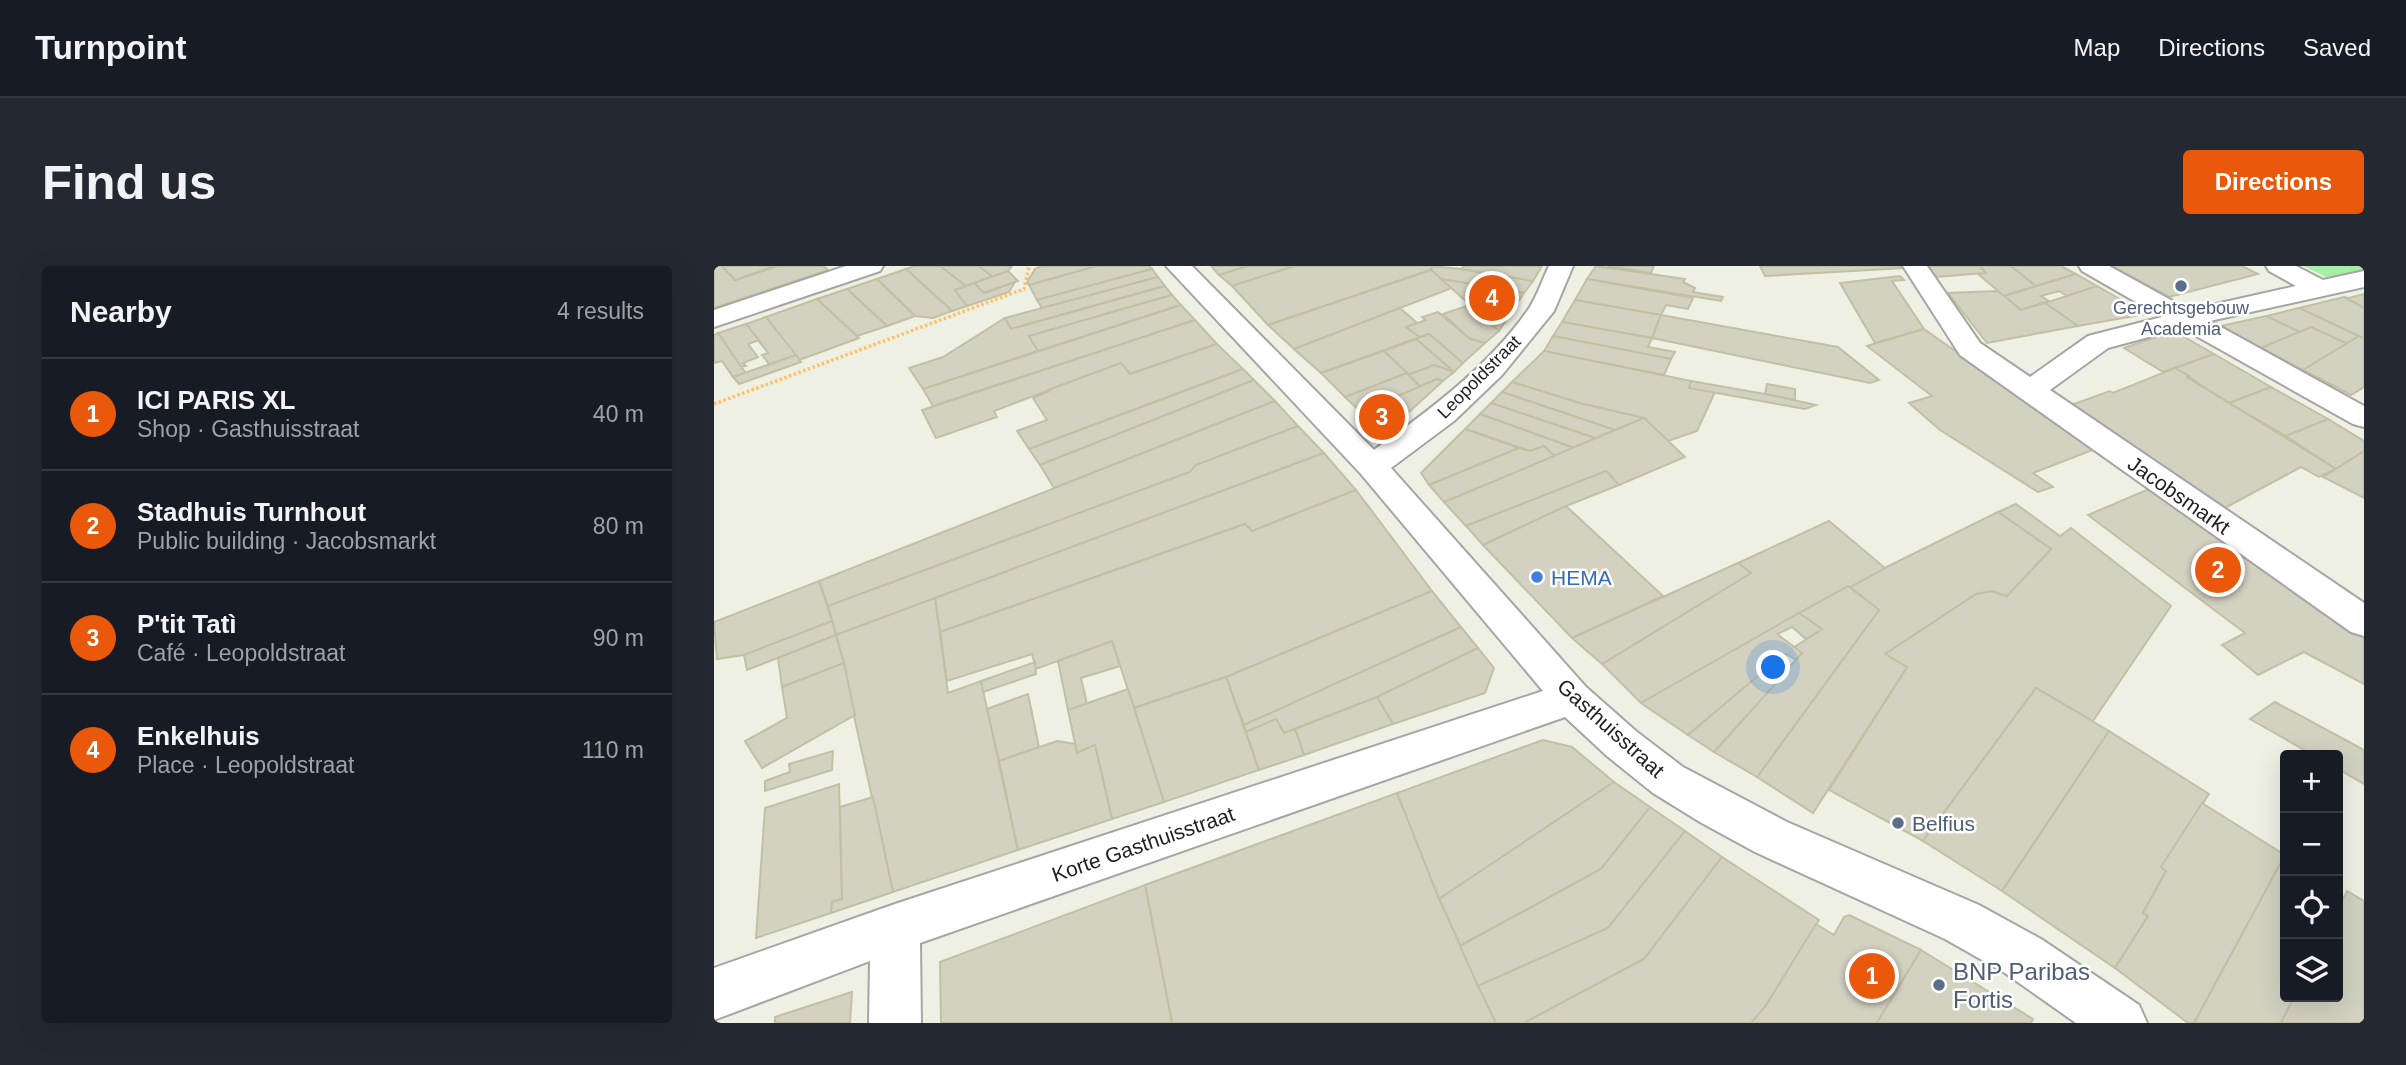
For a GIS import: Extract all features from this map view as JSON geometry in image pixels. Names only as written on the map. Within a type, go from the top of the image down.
[{"type":"street","points":[[714,319],[871,266]]},
{"type":"street","name":"Gasthuisstraat","points":[[1178,266],[1372,467],[1572,698],[1622,744],[1659,773],[1716,808],[1771,837],[1962,922],[2022,956],[2121,1023]]},
{"type":"street","name":"Leopoldstraat","points":[[1372,467],[1443,415],[1501,359],[1541,311],[1561,266]]},
{"type":"street","name":"Jacobsmarkt","points":[[1915,266],[1970,349],[2364,622]]},
{"type":"street","points":[[2091,266],[2364,418]]},
{"type":"street","points":[[2278,266],[2321,289]]},
{"type":"street","points":[[2029,391],[2098,342],[2184,319],[2364,279]]},
{"type":"street","name":"Korte Gasthuisstraat","points":[[714,994],[895,928],[1572,698]]},
{"type":"street","points":[[895,928],[895,1023]]},
{"type":"path","points":[[714,404],[1024,289],[1027,266]]},
{"type":"green space","points":[[2304,266],[2364,266],[2364,271],[2330,279]]},
{"type":"building","points":[[714,266],[722,266],[735,280],[778,266],[824,266],[828,270],[714,308]]},
{"type":"building","points":[[722,266],[776,266],[735,280]]},
{"type":"building","points":[[914,266],[940,266],[966,286],[955,290],[967,306],[952,311],[906,269]]},
{"type":"building","points":[[940,266],[979,266],[993,277],[966,286]]},
{"type":"building","points":[[979,266],[1012,266],[1008,271],[993,277]]},
{"type":"building","points":[[1041,266],[1097,266],[1029,285],[1027,282],[1035,269]]},
{"type":"building","points":[[1097,266],[1149,266],[1152,269],[1037,300],[1029,285]]},
{"type":"building","points":[[1211,266],[1248,266],[1219,275]]},
{"type":"building","points":[[1248,266],[1295,266],[1232,286],[1219,275]]},
{"type":"building","points":[[1295,266],[1432,266],[1431,270],[1268,325],[1232,286]]},
{"type":"building","points":[[1432,266],[1533,281],[1524,293],[1441,279],[1431,270]]},
{"type":"building","points":[[1464,266],[1542,266],[1533,281],[1461,269]]},
{"type":"building","points":[[1596,266],[1685,279],[1683,282],[1695,288],[1693,292],[1723,297],[1721,301],[1587,279]]},
{"type":"building","points":[[1607,266],[1654,266],[1651,273]]},
{"type":"building","points":[[1760,266],[1903,266],[1904,268],[1765,276]]},
{"type":"building","points":[[1928,266],[1980,266],[1986,273],[1936,277]]},
{"type":"building","points":[[1980,266],[2011,266],[2036,286],[2004,296],[1978,274],[1986,273]]},
{"type":"building","points":[[2011,266],[2061,266],[2076,274],[2036,286]]},
{"type":"building","name":"Gerechtsgebouw Academia","points":[[2112,266],[2242,266],[2258,274],[2169,297]]},
{"type":"building","points":[[906,269],[952,311],[933,318],[915,316],[877,279]]},
{"type":"building","points":[[1152,269],[1158,277],[1042,308],[1037,300]]},
{"type":"building","points":[[1431,270],[1452,288],[1294,349],[1268,325]]},
{"type":"building","points":[[1008,271],[1018,281],[984,293],[974,283]]},
{"type":"building","points":[[2076,274],[2097,286],[2067,296],[2059,291],[2041,296],[2049,301],[2021,310],[2004,296]]},
{"type":"building","points":[[1900,276],[1904,280],[1892,281],[1924,329],[1875,343],[1840,283]]},
{"type":"building","points":[[1158,277],[1165,286],[1011,329],[1005,318]]},
{"type":"building","points":[[877,279],[915,316],[887,326],[847,289]]},
{"type":"building","points":[[1441,279],[1524,293],[1514,308],[1482,303],[1476,310]]},
{"type":"building","points":[[1587,279],[1693,298],[1688,309],[1666,305],[1661,315],[1575,300]]},
{"type":"building","points":[[1015,282],[1009,292],[967,306],[955,290],[974,283],[984,293]]},
{"type":"building","points":[[1165,286],[1172,295],[1029,336],[1038,351],[923,389],[909,368],[943,357],[1005,318],[1011,329]]},
{"type":"building","points":[[2097,286],[2146,314],[2078,326],[2045,303]]},
{"type":"building","points":[[847,289],[887,326],[857,336],[817,299]]},
{"type":"building","points":[[1998,291],[2021,310],[2045,303],[2078,326],[1987,343],[1948,293]]},
{"type":"building","points":[[2364,294],[2364,308],[2344,297],[2349,298]]},
{"type":"building","points":[[1172,295],[1181,305],[1038,351],[1029,336]]},
{"type":"building","points":[[2344,297],[2364,308],[2364,339],[2299,308]]},
{"type":"building","points":[[817,299],[859,338],[799,360],[766,317]]},
{"type":"building","points":[[1575,300],[1661,315],[1652,338],[1562,322]]},
{"type":"building","points":[[1482,303],[1514,308],[1499,331],[1476,310]]},
{"type":"building","points":[[1181,305],[1195,320],[933,406],[923,389]]},
{"type":"building","points":[[1470,305],[1499,331],[1485,343],[1470,339],[1443,314]]},
{"type":"building","points":[[1400,308],[1417,323],[1406,327],[1420,337],[1321,373],[1294,349]]},
{"type":"building","points":[[2299,308],[2359,336],[2348,344],[2311,327],[2300,332],[2266,316]]},
{"type":"building","points":[[1438,312],[1470,339],[1485,343],[1463,363],[1429,334],[1420,337],[1406,327],[1426,320],[1422,317]]},
{"type":"building","points":[[1661,315],[1838,347],[1879,380],[1870,383],[1652,338]]},
{"type":"building","points":[[2266,316],[2300,332],[2261,348],[2221,326]]},
{"type":"building","points":[[766,317],[796,355],[770,365],[762,355],[768,353],[746,324]]},
{"type":"building","points":[[1195,320],[1217,344],[1130,374],[1121,363],[994,411],[997,417],[936,438],[922,410]]},
{"type":"building","points":[[1562,322],[1652,338],[1648,347],[1675,352],[1671,359],[1553,336]]},
{"type":"building","points":[[746,324],[759,340],[748,344],[758,357],[743,363],[746,366],[741,367],[718,333]]},
{"type":"building","points":[[2311,327],[2348,344],[2303,370],[2261,348]]},
{"type":"building","points":[[1924,329],[2095,449],[2033,473],[2053,487],[2038,492],[1940,430],[1909,403],[1932,396],[1867,346]]},
{"type":"building","points":[[2174,331],[2214,354],[2163,372],[2124,348]]},
{"type":"building","points":[[718,333],[746,373],[733,377],[722,361],[714,363],[714,335]]},
{"type":"building","points":[[1429,334],[1463,363],[1454,372],[1416,339]]},
{"type":"building","points":[[1553,336],[1671,359],[1664,375],[1544,351]]},
{"type":"building","points":[[2359,336],[2364,339],[2364,387],[2351,395],[2303,370]]},
{"type":"building","points":[[1416,339],[1454,372],[1434,365],[1408,375],[1384,351]]},
{"type":"building","points":[[1217,344],[1243,369],[1029,449],[1017,431],[1047,420],[1033,398],[1050,391],[1048,390],[1121,363],[1130,374]]},
{"type":"building","points":[[1384,351],[1407,373],[1345,397],[1321,373]]},
{"type":"building","points":[[1544,351],[1691,381],[1689,388],[1715,392],[1697,431],[1668,441],[1644,418],[1583,404],[1512,382]]},
{"type":"building","points":[[2214,354],[2271,387],[2229,403],[2175,368]]},
{"type":"building","points":[[796,355],[801,362],[739,384],[733,377]]},
{"type":"building","points":[[1434,365],[1454,372],[1443,381],[1437,379],[1420,386],[1408,375]]},
{"type":"building","points":[[2175,368],[2336,469],[2319,477],[2301,467],[2223,509],[2071,405],[2110,391],[2113,393]]},
{"type":"building","points":[[1243,369],[1254,380],[1040,465],[1029,449]]},
{"type":"building","points":[[1407,373],[1421,388],[1361,412],[1345,397]]},
{"type":"building","points":[[1437,379],[1443,381],[1395,425],[1382,421],[1372,424],[1361,412]]},
{"type":"building","points":[[1254,380],[1275,401],[1054,488],[1040,465]]},
{"type":"building","points":[[1691,381],[1816,405],[1805,409],[1689,388]]},
{"type":"building","points":[[1512,382],[1583,404],[1644,418],[1615,430],[1502,392]]},
{"type":"building","points":[[1767,384],[1795,389],[1795,400],[1765,394]]},
{"type":"building","points":[[2271,387],[2328,419],[2286,436],[2229,403]]},
{"type":"building","points":[[1502,392],[1615,430],[1595,438],[1491,403]]},
{"type":"building","points":[[1275,401],[1298,426],[1196,465],[1190,472],[828,606],[819,581]]},
{"type":"building","points":[[1491,403],[1595,438],[1574,448],[1480,414]]},
{"type":"building","points":[[1480,414],[1574,448],[1554,456],[1544,446],[1530,451],[1465,429]]},
{"type":"building","points":[[1644,418],[1685,457],[1619,485],[1606,471],[1466,526],[1444,502]]},
{"type":"building","points":[[2328,419],[2364,441],[2364,451],[2336,469],[2286,436]]},
{"type":"building","points":[[1298,426],[1324,453],[836,635],[828,606],[1190,472],[1196,465]]},
{"type":"building","points":[[1465,429],[1519,448],[1429,485],[1421,473]]},
{"type":"building","points":[[1544,446],[1554,456],[1444,502],[1429,485],[1519,448],[1530,451]]},
{"type":"building","points":[[2364,451],[2364,498],[2323,477],[2336,469]]},
{"type":"building","points":[[1324,453],[1356,490],[1252,531],[1245,524],[940,632],[935,598]]},
{"type":"building","points":[[1606,471],[1619,485],[1566,506],[1483,545],[1466,526]]},
{"type":"building","points":[[2154,487],[2364,631],[2364,684],[2304,652],[2258,675],[2222,645],[2245,633],[2088,515]]},
{"type":"building","points":[[1356,490],[1432,591],[1226,677],[1134,708],[1112,641],[1036,669],[1032,654],[947,681],[940,632],[1245,524],[1252,531]]},
{"type":"building","points":[[2016,504],[2060,536],[2071,528],[2171,606],[2093,721],[2036,688],[1923,841],[1829,790],[1907,667],[1885,654],[1976,594],[1991,591],[2007,596],[2051,549],[1998,512]]},
{"type":"building","points":[[1566,506],[1663,596],[1572,638],[1483,545]]},
{"type":"building","points":[[1998,512],[2051,549],[2007,596],[1991,591],[1976,594],[1885,654],[1907,667],[1813,813],[1757,777],[1879,610],[1848,586]]},
{"type":"building","points":[[1829,521],[1885,568],[1641,703],[1602,664],[1751,573],[1738,563]]},
{"type":"building","points":[[1738,563],[1751,573],[1602,664],[1572,638]]},
{"type":"building","points":[[819,581],[832,621],[744,655],[717,659],[714,622]]},
{"type":"building","points":[[1848,586],[1879,610],[1757,777],[1714,752],[1802,653],[1793,648],[1822,629],[1799,613]]},
{"type":"building","points":[[1432,591],[1461,627],[1244,725],[1226,677]]},
{"type":"building","points":[[935,598],[948,693],[981,681],[1018,850],[893,892],[836,635]]},
{"type":"building","points":[[1799,613],[1822,629],[1806,639],[1792,627],[1777,634],[1802,653],[1796,660],[1786,654],[1688,735],[1641,703]]},
{"type":"building","points":[[832,621],[836,635],[747,670],[744,655]]},
{"type":"building","points":[[1461,627],[1478,648],[1377,697],[1284,733],[1276,719],[1246,732],[1244,725]]},
{"type":"building","points":[[836,635],[844,663],[782,687],[778,658]]},
{"type":"building","points":[[1112,641],[1120,666],[1081,678],[1087,704],[1068,710],[1058,661]]},
{"type":"building","points":[[1478,648],[1494,668],[1485,693],[1393,724],[1377,697]]},
{"type":"building","points":[[1035,662],[1036,674],[983,692],[981,681]]},
{"type":"building","points":[[844,663],[855,715],[762,768],[745,741],[787,718],[782,687]]},
{"type":"building","points":[[1772,664],[1786,672],[1714,752],[1688,735]]},
{"type":"building","points":[[1226,677],[1259,770],[1164,802],[1134,708]]},
{"type":"building","points":[[2036,688],[2109,731],[2002,891],[1923,841]]},
{"type":"building","points":[[1128,689],[1164,802],[1112,819],[1095,745],[1077,753],[1068,710]]},
{"type":"building","points":[[1028,694],[1039,747],[999,761],[987,709]]},
{"type":"building","points":[[1377,697],[1393,724],[1304,755],[1295,729]]},
{"type":"building","points":[[2275,702],[2364,750],[2364,784],[2343,772],[2343,750],[2304,750],[2250,719]]},
{"type":"building","points":[[1276,719],[1284,733],[1295,729],[1304,755],[1259,770],[1246,732]]},
{"type":"building","points":[[2109,731],[2209,794],[2161,867],[2166,871],[2143,913],[2148,916],[2115,968],[2002,891]]},
{"type":"building","points":[[1543,740],[1572,747],[1614,782],[1439,899],[1397,793]]},
{"type":"building","points":[[1057,741],[1075,744],[1077,753],[1095,745],[1112,819],[1018,850],[999,761]]},
{"type":"building","points":[[833,751],[832,770],[765,791],[765,781],[790,772],[789,764]]},
{"type":"building","points":[[1614,782],[1650,807],[1601,869],[1460,946],[1439,899]]},
{"type":"building","points":[[839,784],[842,899],[832,902],[831,913],[756,938],[765,808]]},
{"type":"building","points":[[1397,793],[1439,899],[1496,1023],[1172,1023],[1145,885]]},
{"type":"building","points":[[873,797],[893,892],[831,913],[832,902],[842,899],[840,807]]},
{"type":"building","points":[[2202,803],[2280,852],[2280,864],[2194,1023],[2188,1023],[2115,968],[2148,916],[2143,913],[2166,871],[2161,867]]},
{"type":"building","points":[[1650,807],[1685,831],[1608,928],[1478,986],[1460,946],[1601,869]]},
{"type":"building","points":[[1685,831],[1722,857],[1644,959],[1524,1023],[1496,1023],[1478,986],[1608,928]]},
{"type":"building","points":[[1722,857],[1819,920],[1765,1007],[1751,1023],[1524,1023],[1644,959]]},
{"type":"building","points":[[2280,864],[2280,1002],[2292,1002],[2281,1023],[2194,1023]]},
{"type":"building","points":[[1145,885],[1172,1023],[941,1023],[940,962]]},
{"type":"building","points":[[2347,891],[2364,901],[2364,1023],[2281,1023],[2292,1002],[2343,1002],[2343,899]]},
{"type":"building","points":[[1849,915],[1921,950],[1877,1023],[1751,1023],[1765,1007],[1816,924],[1834,935],[1844,917]]},
{"type":"building","name":"BNP Paribas Fortis","points":[[1921,950],[2033,1019],[2031,1023],[1877,1023]]},
{"type":"building","points":[[852,992],[850,1023],[775,1023],[775,1017]]},
{"type":"place","name":"Gerechtsgebouw Academia","points":[[2181,286]]},
{"type":"place","name":"Enkelhuis","points":[[1492,298]]},
{"type":"place","name":"P'tit Tatì","points":[[1382,417]]},
{"type":"place","name":"Stadhuis Turnhout","points":[[2218,570]]},
{"type":"place","name":"HEMA","points":[[1537,577]]},
{"type":"place","name":"Belfius","points":[[1898,823]]},
{"type":"place","name":"ICI PARIS XL","points":[[1872,976]]},
{"type":"place","name":"BNP Paribas Fortis","points":[[1939,985]]}]
